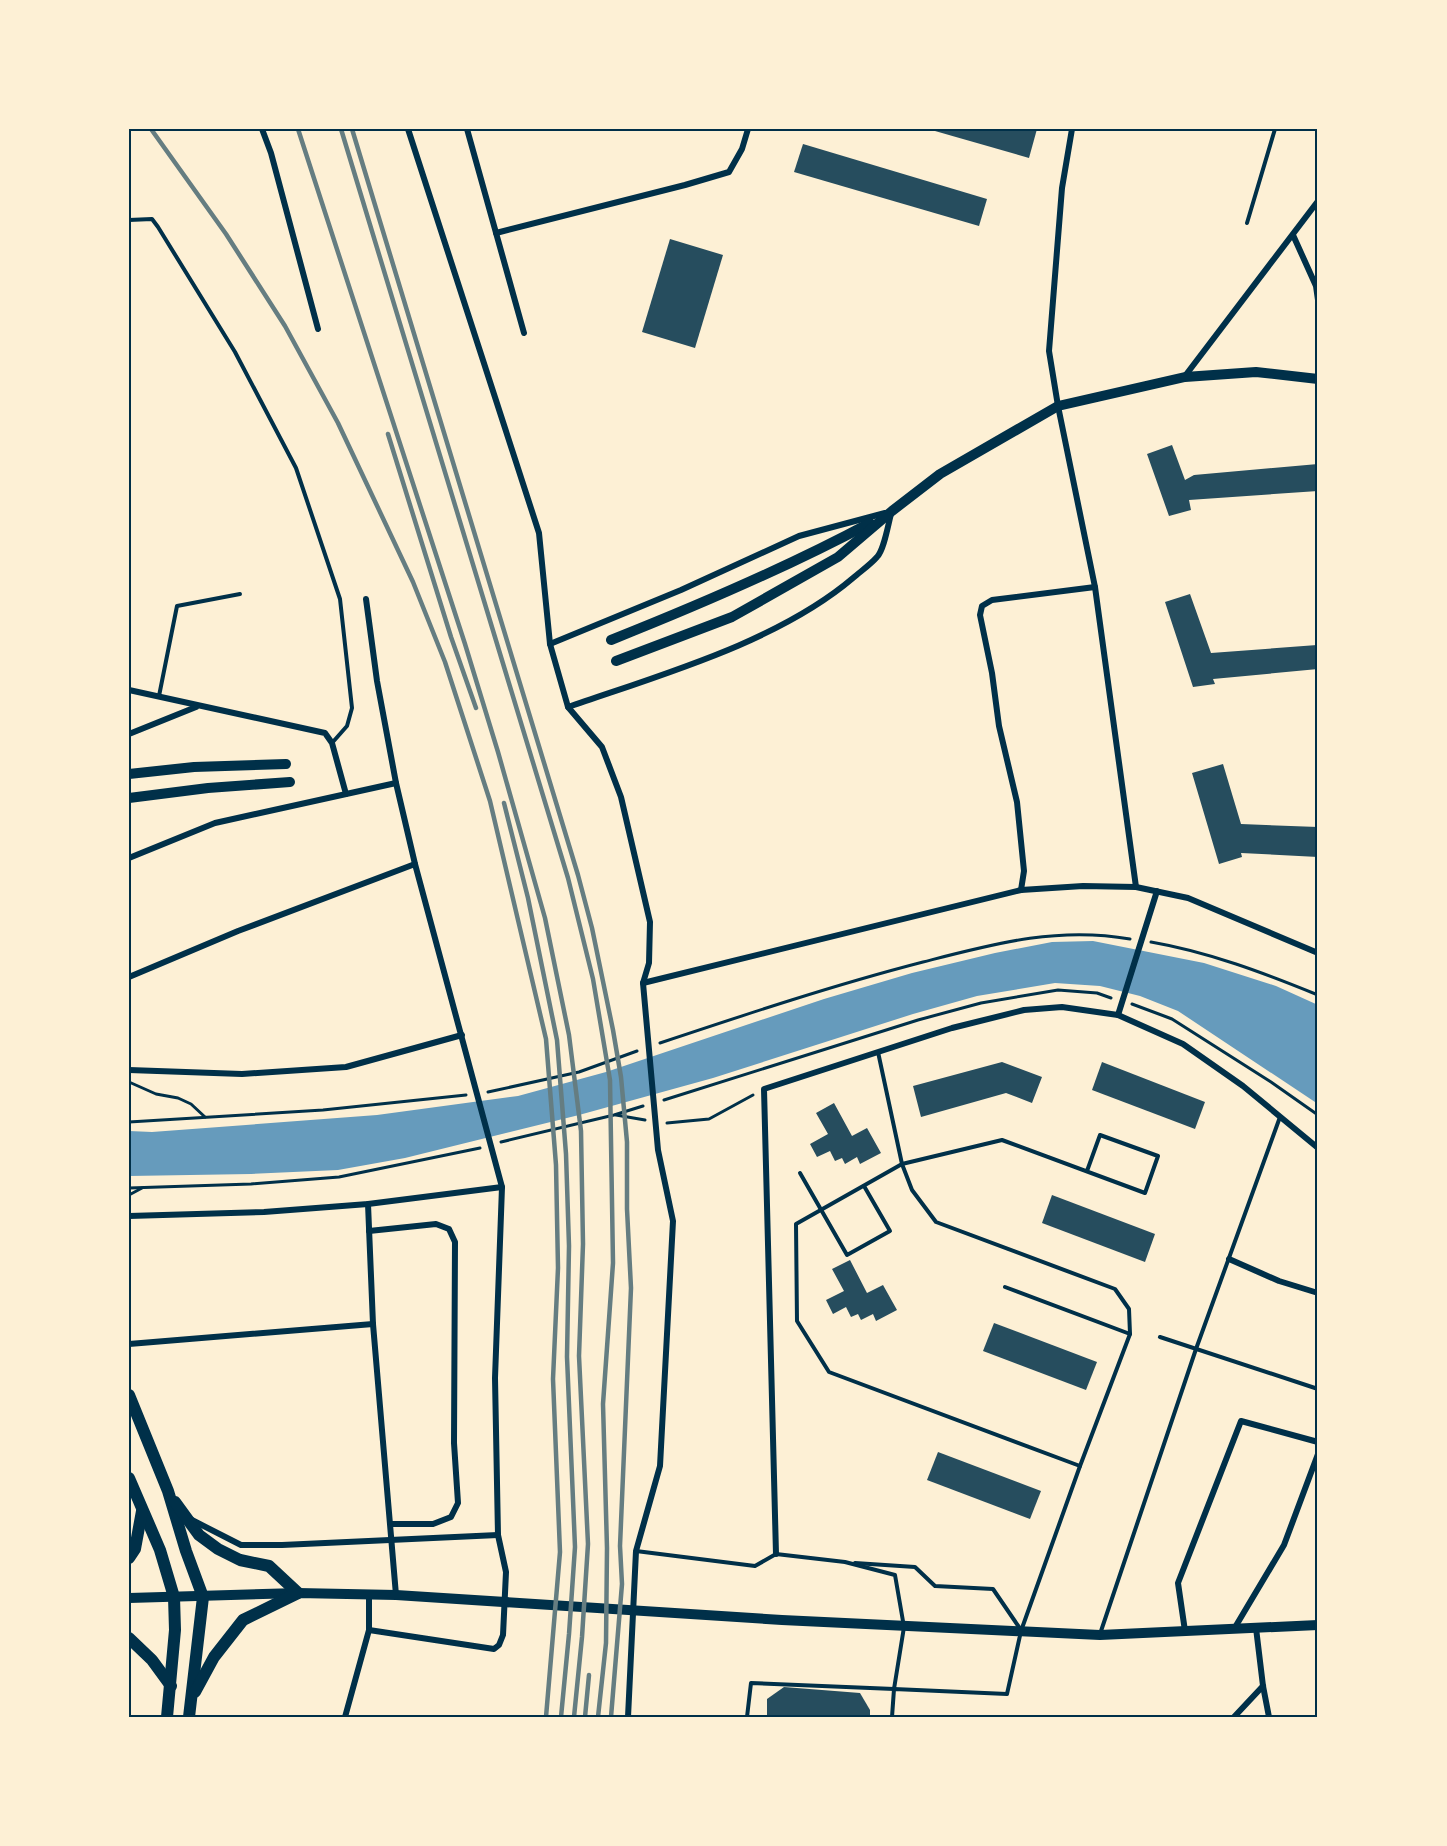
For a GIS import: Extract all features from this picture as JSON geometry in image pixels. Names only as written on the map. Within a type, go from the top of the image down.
[{"type":"main road","points":[[616,661],[732,616],[838,557],[940,474],[1058,406],[1185,377],[1256,372],[1318,379]]},
{"type":"main road","points":[[611,640],[723,595],[834,542],[892,511]]},
{"type":"main road","points":[[129,774],[194,767],[286,764]]},
{"type":"main road","points":[[129,798],[208,788],[290,782]]},
{"type":"main road","points":[[129,1395],[168,1491],[203,1597],[189,1717]]},
{"type":"main road","points":[[129,1478],[159,1550],[174,1597],[175,1630],[167,1717]]},
{"type":"main road","points":[[168,1491],[199,1535],[218,1549],[240,1560],[269,1566],[298,1593]]},
{"type":"main road","points":[[129,1558],[135,1549],[142,1511]]},
{"type":"main road","points":[[191,1699],[214,1657],[243,1620],[298,1593]]},
{"type":"main road","points":[[129,1598],[298,1593],[396,1595],[904,1627],[1100,1635],[1318,1625]]},
{"type":"main road","points":[[129,1638],[152,1660],[171,1686]]},
{"type":"street","points":[[262,129],[271,153],[318,329]]},
{"type":"street","points":[[408,129],[539,533],[550,644],[568,707],[602,747],[621,797],[650,922],[649,963],[643,984],[644,999],[658,1150],[673,1221],[660,1466],[636,1551],[628,1717]]},
{"type":"street","points":[[467,129],[524,333]]},
{"type":"street","points":[[496,233],[729,172],[742,149],[748,129]]},
{"type":"street","points":[[1072,129],[1062,188],[1049,351],[1095,587],[1136,887]]},
{"type":"street","points":[[1185,377],[1318,201]]},
{"type":"street","points":[[1293,235],[1316,286],[1318,300]]},
{"type":"street","points":[[550,644],[681,590],[799,536],[892,511]]},
{"type":"street","points":[[568,707],[744,643],[813,608],[833,595],[879,556],[892,511]]},
{"type":"street","points":[[1021,890],[1024,871],[1017,802],[999,726],[992,673],[980,615],[982,606],[992,600],[1095,587]]},
{"type":"street","points":[[366,599],[377,681],[396,783],[415,864],[502,1187],[495,1378],[498,1535],[506,1572],[502,1635],[499,1645],[494,1649],[369,1630]]},
{"type":"street","points":[[129,690],[325,733],[332,742],[346,794]]},
{"type":"street","points":[[129,734],[197,706]]},
{"type":"street","points":[[129,858],[215,823],[396,783]]},
{"type":"street","points":[[129,977],[238,931],[415,864]]},
{"type":"street","points":[[643,984],[1021,890],[1083,886],[1136,887],[1188,898],[1318,953]]},
{"type":"street","points":[[1118,1015],[1157,891]]},
{"type":"street","points":[[776,1554],[764,1089],[952,1028],[1024,1010],[1062,1007],[1118,1015],[1183,1044],[1243,1086],[1318,1148]]},
{"type":"street","points":[[129,1062],[131,1070],[242,1074],[346,1066],[462,1035]]},
{"type":"street","points":[[129,1216],[264,1212],[368,1204],[502,1187]]},
{"type":"street","points":[[368,1204],[373,1324],[396,1595]]},
{"type":"street","points":[[369,1231],[436,1224],[449,1229],[455,1242],[454,1443],[458,1503],[451,1517],[434,1524],[391,1524]]},
{"type":"street","points":[[1229,1259],[1279,1281],[1318,1293]]},
{"type":"street","points":[[129,1344],[373,1324]]},
{"type":"street","points":[[1185,1632],[1178,1582],[1241,1421],[1318,1442]]},
{"type":"street","points":[[1234,1630],[1284,1545],[1318,1454]]},
{"type":"street","points":[[185,1516],[241,1545],[392,1541],[498,1535]]},
{"type":"street","points":[[345,1717],[369,1630],[369,1594]]},
{"type":"street","points":[[1256,1628],[1269,1717]]},
{"type":"street","points":[[1234,1717],[1263,1686]]},
{"type":"lane","points":[[1247,224],[1275,129]]},
{"type":"lane","points":[[129,220],[152,219],[158,227],[235,352],[296,468],[340,598],[352,708],[346,726],[332,742]]},
{"type":"lane","points":[[158,697],[177,606],[240,594]]},
{"type":"lane","points":[[747,1717],[751,1683],[1007,1694],[1021,1630],[1130,1334],[1129,1309],[1115,1289],[936,1221],[912,1190],[902,1164],[878,1052]]},
{"type":"lane","points":[[1100,1635],[1196,1349],[1280,1116]]},
{"type":"lane","points":[[1080,1466],[829,1372],[797,1321],[796,1224],[902,1164],[1002,1140],[1145,1193],[1158,1156],[1100,1135],[1087,1171]]},
{"type":"lane","points":[[801,1173],[847,1255],[890,1231],[864,1186]]},
{"type":"lane","points":[[1005,1287],[1130,1334]]},
{"type":"lane","points":[[1160,1337],[1318,1389]]},
{"type":"lane","points":[[636,1551],[755,1566],[776,1554],[915,1567],[934,1586],[993,1589],[1021,1630]]},
{"type":"lane","points":[[845,1562],[895,1575],[904,1627],[892,1717]]},
{"type":"path","points":[[651,1046],[811,994],[969,950],[1069,933],[1137,940]]},
{"type":"path","points":[[1147,942],[1218,958],[1273,976],[1318,995]]},
{"type":"path","points":[[660,1101],[918,1020],[981,1003],[1058,990],[1097,993],[1116,999]]},
{"type":"path","points":[[1125,1002],[1172,1019],[1318,1114]]},
{"type":"path","points":[[483,1093],[579,1072],[641,1050]]},
{"type":"path","points":[[129,1082],[156,1095],[178,1098],[191,1104],[205,1117]]},
{"type":"path","points":[[664,1123],[708,1119],[764,1089]]},
{"type":"path","points":[[129,1122],[385,1105],[472,1094]]},
{"type":"path","points":[[497,1143],[648,1105]]},
{"type":"path","points":[[614,1115],[654,1121]]},
{"type":"path","points":[[129,1188],[251,1184],[339,1177],[387,1169],[487,1146]]},
{"type":"path","points":[[129,1195],[143,1188]]},
{"type":"water","points":[[1093,941],[1204,963],[1276,986],[1318,1005],[1318,1104],[1178,1011],[1140,996],[1100,986],[1055,983],[977,996],[713,1078],[579,1115],[405,1158],[338,1170],[129,1176],[129,1131],[152,1132],[377,1115],[518,1096],[606,1072],[824,999],[912,973],[1052,942]]},
{"type":"building","points":[[928,129],[1037,129],[1029,158]]},
{"type":"building","points":[[803,144],[987,199],[979,226],[794,172]]},
{"type":"building","points":[[670,239],[723,255],[695,348],[642,332]]},
{"type":"building","points":[[1172,445],[1185,480],[1194,475],[1318,464],[1318,491],[1189,500],[1191,510],[1169,516],[1147,454]]},
{"type":"building","points":[[1190,594],[1211,653],[1317,645],[1318,669],[1213,679],[1215,684],[1193,687],[1165,602]]},
{"type":"building","points":[[1223,764],[1241,824],[1318,827],[1318,857],[1241,853],[1242,857],[1219,864],[1192,773]]},
{"type":"building","points":[[1002,1062],[1042,1077],[1032,1103],[1006,1093],[921,1117],[913,1086]]},
{"type":"building","points":[[1102,1062],[1205,1102],[1195,1129],[1092,1090]]},
{"type":"building","points":[[834,1103],[852,1136],[867,1128],[881,1153],[860,1164],[857,1157],[845,1164],[842,1158],[835,1161],[830,1151],[817,1157],[810,1144],[828,1134],[816,1113]]},
{"type":"building","points":[[1052,1195],[1155,1234],[1145,1262],[1042,1223]]},
{"type":"building","points":[[850,1260],[867,1293],[883,1285],[897,1310],[876,1321],[873,1314],[861,1320],[858,1314],[851,1317],[846,1307],[833,1314],[826,1300],[844,1291],[832,1269]]},
{"type":"building","points":[[994,1323],[1097,1362],[1086,1390],[983,1351]]},
{"type":"building","points":[[938,1452],[1041,1491],[1030,1519],[927,1480]]},
{"type":"building","points":[[784,1687],[860,1693],[870,1710],[870,1717],[767,1717],[767,1699]]},
{"type":"railway","points":[[151,129],[226,234],[285,326],[338,423],[413,582],[445,662],[490,801],[546,1039],[556,1165],[558,1268],[553,1379],[560,1552],[546,1717]]},
{"type":"railway","points":[[298,129],[498,752],[545,918],[569,1035],[581,1131],[583,1244],[579,1356],[588,1544],[574,1717]]},
{"type":"railway","points":[[341,129],[568,878],[593,979],[610,1080],[613,1263],[603,1404],[607,1548],[606,1643],[598,1717]]},
{"type":"railway","points":[[352,129],[578,875],[592,928],[621,1077],[627,1142],[627,1209],[631,1288],[620,1546],[622,1584],[611,1717]]},
{"type":"railway","points":[[388,434],[451,637],[476,708]]},
{"type":"railway","points":[[504,803],[528,898],[557,1040],[566,1154],[569,1246],[567,1357],[575,1547],[561,1717]]},
{"type":"railway","points":[[585,1717],[589,1675]]}]
